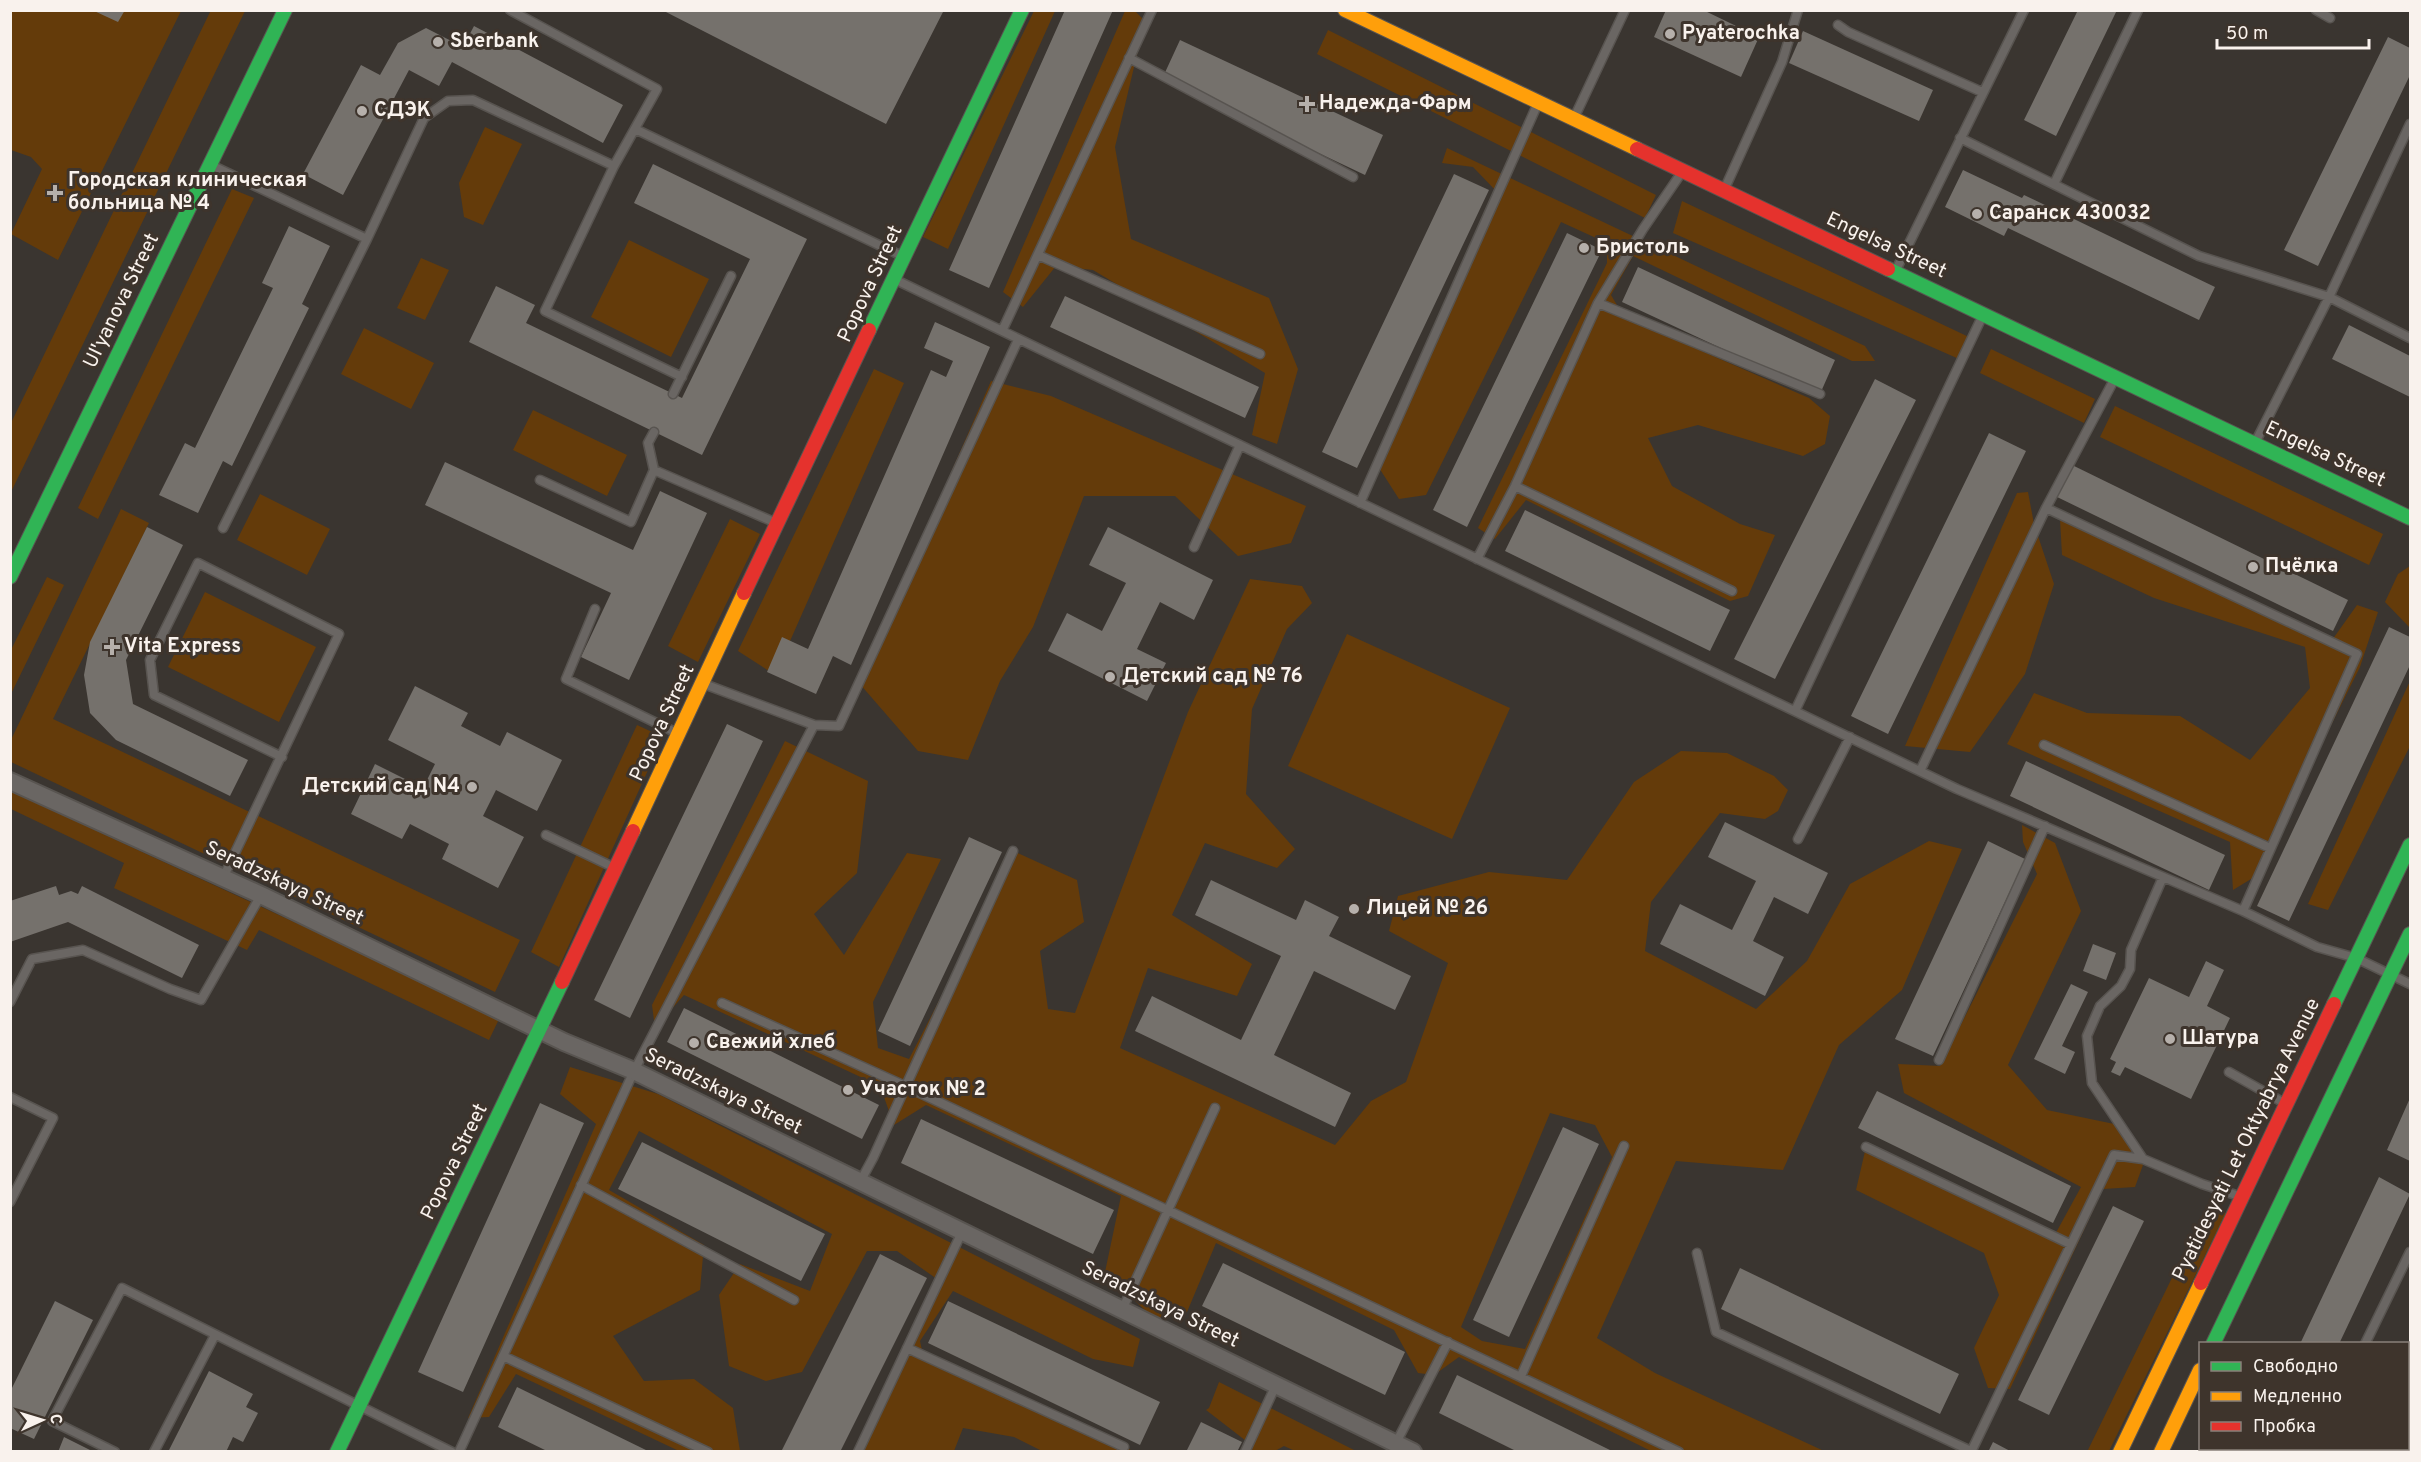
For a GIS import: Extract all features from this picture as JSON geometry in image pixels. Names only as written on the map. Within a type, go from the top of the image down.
[{"type":"main road","name":"Ul'yanova Street","points":[[11,575],[285,10]]},
{"type":"main road","name":"Popova Street","points":[[337,1452],[540,1030],[704,684],[777,523],[1022,10]]},
{"type":"main road","name":"Engelsa Street","points":[[1345,10],[2410,518]]},
{"type":"main road","name":"Pyatidesyati Let Oktyabrya Avenue","points":[[2120,1452],[2410,845]]},
{"type":"main road","points":[[2214,1342],[2410,934]]},
{"type":"main road","points":[[2162,1452],[2197,1386]]},
{"type":"street","name":"Seradzskaya Street","points":[[10,781],[261,895],[540,1030],[634,1071],[1413,1452]]},
{"type":"lane","points":[[510,10],[657,89],[614,166],[545,311],[682,377]]},
{"type":"lane","points":[[1002,331],[1152,10]]},
{"type":"lane","points":[[1574,120],[1625,10]]},
{"type":"lane","points":[[1724,191],[1782,62],[1798,10]]},
{"type":"lane","points":[[1895,272],[2024,10]]},
{"type":"lane","points":[[2054,184],[2138,10]]},
{"type":"lane","points":[[2316,10],[2330,18]]},
{"type":"lane","points":[[1838,25],[1848,32],[1982,92]]},
{"type":"lane","points":[[1129,58],[1353,177]]},
{"type":"lane","points":[[223,528],[367,239],[424,118],[448,101],[473,100],[614,166]]},
{"type":"lane","points":[[1360,503],[1538,103]]},
{"type":"lane","points":[[2255,444],[2329,297],[2410,124]]},
{"type":"lane","points":[[634,129],[905,257]]},
{"type":"lane","points":[[1960,138],[2199,256],[2329,297],[2410,338]]},
{"type":"lane","points":[[210,165],[367,239]]},
{"type":"lane","points":[[1477,558],[1515,486],[1598,303],[1643,229],[1683,171]]},
{"type":"lane","points":[[1038,255],[1260,354]]},
{"type":"lane","points":[[674,394],[731,276]]},
{"type":"lane","points":[[895,280],[1920,771],[2243,911],[2317,947],[2356,958],[2410,984]]},
{"type":"lane","points":[[1598,303],[1820,394]]},
{"type":"lane","points":[[1795,711],[1984,314]]},
{"type":"lane","points":[[704,684],[814,725],[839,726],[1018,340]]},
{"type":"lane","points":[[1920,771],[2046,508],[2115,377]]},
{"type":"lane","points":[[540,480],[631,522],[654,470],[648,442],[654,432]]},
{"type":"lane","points":[[1194,547],[1240,445]]},
{"type":"lane","points":[[654,470],[777,523]]},
{"type":"lane","points":[[1515,486],[1732,591]]},
{"type":"lane","points":[[2046,508],[2357,654],[2243,911]]},
{"type":"lane","points":[[223,879],[282,757],[339,634],[198,563],[150,660],[154,695],[282,757]]},
{"type":"lane","points":[[595,609],[566,679],[680,734]]},
{"type":"lane","points":[[459,1452],[634,1071],[814,725]]},
{"type":"lane","points":[[1798,839],[1850,737]]},
{"type":"lane","points":[[2044,744],[2270,848]]},
{"type":"lane","points":[[1939,1060],[2045,826]]},
{"type":"lane","points":[[546,835],[616,868]]},
{"type":"lane","points":[[860,1182],[1013,852]]},
{"type":"lane","points":[[2143,1159],[2092,1083],[2087,1036],[2100,1006],[2121,986],[2130,969],[2131,950],[2163,877]]},
{"type":"lane","points":[[10,1002],[32,959],[83,950],[170,989],[201,1000],[261,895]]},
{"type":"lane","points":[[722,1003],[905,1086],[1679,1452]]},
{"type":"lane","points":[[2229,1072],[2286,1104]]},
{"type":"lane","points":[[10,1097],[53,1118],[10,1202]]},
{"type":"lane","points":[[1122,1310],[1215,1108]]},
{"type":"lane","points":[[1521,1376],[1624,1146]]},
{"type":"lane","points":[[1866,1147],[2070,1244]]},
{"type":"lane","points":[[1697,1253],[1716,1332],[1971,1451],[2115,1155],[2143,1159],[2202,1184],[2241,1197]]},
{"type":"lane","points":[[581,1185],[794,1300]]},
{"type":"lane","points":[[858,1452],[962,1232]]},
{"type":"lane","points":[[2366,1342],[2410,1252]]},
{"type":"lane","points":[[115,1452],[52,1421],[122,1288],[452,1452]]},
{"type":"lane","points":[[154,1452],[215,1335]]},
{"type":"lane","points":[[1396,1443],[1448,1342]]},
{"type":"lane","points":[[907,1348],[1124,1447]]},
{"type":"lane","points":[[503,1356],[708,1452]]},
{"type":"lane","points":[[1245,1452],[1276,1385]]},
{"type":"shaded area","points":[[211,10],[245,11],[11,492],[11,423]]},
{"type":"shaded area","name":"Городская клиническая больница № 4","points":[[11,11],[181,11],[58,260],[11,234],[42,169],[31,157],[11,150]]},
{"type":"shaded area","points":[[1034,11],[1055,11],[948,249],[923,237]]},
{"type":"shaded area","points":[[1125,11],[1135,11],[1145,21],[1115,147],[1131,239],[1269,298],[1298,369],[1277,444],[1252,435],[1265,373],[1093,270],[1056,266],[1023,307],[1003,292]]},
{"type":"shaded area","points":[[1328,30],[1656,195],[1645,218],[1317,54]]},
{"type":"shaded area","points":[[485,127],[522,144],[483,225],[464,217],[459,183]]},
{"type":"shaded area","points":[[1447,148],[1865,346],[1875,361],[1852,361],[1633,256],[1611,295],[1624,317],[1809,398],[1830,416],[1825,444],[1803,456],[1698,425],[1648,438],[1672,486],[1740,524],[1775,535],[1748,596],[1730,601],[1526,500],[1495,539],[1478,528],[1607,263],[1607,243],[1561,222],[1426,495],[1399,499],[1374,460],[1498,193],[1473,167],[1442,163]]},
{"type":"shaded area","points":[[232,189],[254,198],[98,519],[78,508]]},
{"type":"shaded area","points":[[1682,201],[1971,338],[1959,359],[1673,233]]},
{"type":"shaded area","points":[[629,240],[709,279],[671,357],[591,317]]},
{"type":"shaded area","points":[[421,258],[449,270],[425,320],[397,308]]},
{"type":"shaded area","points":[[364,328],[434,363],[411,409],[341,374]]},
{"type":"shaded area","points":[[1991,349],[2095,399],[2084,423],[1980,373]]},
{"type":"shaded area","points":[[874,369],[904,383],[775,675],[738,651]]},
{"type":"shaded area","points":[[991,381],[1051,396],[1306,506],[1291,543],[1238,556],[1175,496],[1084,496],[1033,627],[1000,681],[968,760],[918,751],[859,683]]},
{"type":"shaded area","points":[[2115,406],[2383,534],[2369,565],[2100,437]]},
{"type":"shaded area","points":[[533,410],[627,455],[607,496],[513,450]]},
{"type":"shaded area","points":[[2028,492],[2034,524],[2054,584],[2025,674],[1970,752],[1905,746],[2017,493]]},
{"type":"shaded area","points":[[260,494],[330,529],[307,575],[237,540]]},
{"type":"shaded area","points":[[121,509],[149,523],[53,719],[520,940],[495,992],[11,762],[10,742]]},
{"type":"shaded area","points":[[730,519],[760,534],[698,662],[668,646]]},
{"type":"shaded area","points":[[2060,519],[2330,643],[2357,605],[2378,612],[2360,667],[2256,876],[2233,890],[2230,842],[2007,744],[2034,693],[2087,713],[2180,716],[2250,760],[2310,688],[2305,647],[2154,598],[2062,555]]},
{"type":"shaded area","points":[[2410,566],[2410,628],[2385,602],[2398,574]]},
{"type":"shaded area","points":[[47,577],[64,585],[11,694],[11,650]]},
{"type":"shaded area","points":[[1250,579],[1302,586],[1312,603],[1287,629],[1252,709],[1246,794],[1295,849],[1277,868],[1205,843],[1172,915],[1252,964],[1237,996],[1148,968],[1120,1048],[1335,1145],[1371,1101],[1406,1082],[1448,963],[1389,931],[1398,896],[1489,872],[1567,880],[1634,782],[1681,751],[1727,753],[1774,776],[1788,790],[1778,811],[1765,819],[1720,813],[1651,902],[1645,951],[1756,1009],[1807,961],[1850,884],[1929,841],[1962,849],[1902,990],[1839,1045],[1783,1170],[1676,1161],[1597,1338],[1655,1373],[1824,1451],[1651,1451],[1459,1357],[1434,1375],[1418,1373],[1394,1330],[1216,1243],[1187,1312],[1154,1319],[1105,1272],[1121,1196],[926,1105],[894,1125],[880,1086],[684,995],[655,1028],[652,1005],[785,741],[868,781],[857,873],[814,914],[844,955],[907,853],[941,859],[873,1002],[878,1048],[909,1059],[1011,861],[1013,851],[1077,880],[1084,922],[1040,951],[1048,1009],[1075,1013],[1188,712]],"holes":[[[1550,1113],[1595,1125],[1612,1157],[1525,1349],[1482,1341],[1461,1327]]]},
{"type":"shaded area","points":[[205,592],[316,647],[279,722],[168,667]]},
{"type":"shaded area","points":[[1347,634],[1510,708],[1452,839],[1288,766]]},
{"type":"shaded area","points":[[2410,681],[2410,746],[2328,910],[2308,904]]},
{"type":"shaded area","points":[[637,725],[663,737],[559,967],[531,952]]},
{"type":"shaded area","points":[[10,791],[500,1017],[489,1040],[259,930],[247,950],[114,888],[124,863],[11,809]]},
{"type":"shaded area","points":[[2022,825],[2055,843],[2081,911],[2008,1065],[2047,1110],[2119,1125],[2143,1165],[2135,1187],[2103,1189],[2010,1389],[1988,1388],[1974,1348],[1999,1295],[1984,1253],[1856,1190],[1866,1147],[2052,1240],[2081,1187],[1904,1093],[1898,1064],[1940,1066],[2037,874],[2023,842]]},
{"type":"shaded area","points":[[570,1067],[658,1094],[1140,1339],[1133,1367],[1093,1359],[953,1291],[920,1341],[923,1355],[1133,1451],[1042,1451],[1014,1437],[963,1428],[954,1451],[855,1451],[937,1279],[897,1251],[867,1251],[802,1372],[766,1381],[729,1366],[719,1295],[740,1264],[810,1291],[832,1234],[639,1131],[609,1190],[704,1245],[700,1290],[613,1336],[644,1381],[694,1379],[733,1408],[740,1451],[679,1451],[516,1374],[489,1417],[468,1418],[596,1124],[560,1094]]},
{"type":"shaded area","points":[[2208,1204],[2226,1213],[2109,1451],[2087,1452]]},
{"type":"shaded area","points":[[1219,1382],[1356,1451],[1295,1451],[1284,1446],[1275,1451],[1246,1451],[1250,1444],[1206,1410],[1209,1408]]},
{"type":"building","points":[[92,10],[125,10],[118,22]]},
{"type":"building","points":[[662,10],[944,10],[886,124]]},
{"type":"building","points":[[1065,10],[1113,10],[989,288],[949,270]]},
{"type":"building","points":[[1666,10],[1703,10],[1759,37],[1741,77],[1654,37]]},
{"type":"building","points":[[2078,10],[2117,10],[2056,136],[2024,120]]},
{"type":"building","points":[[474,26],[623,105],[603,143],[452,62],[439,86],[409,70],[343,195],[303,174],[361,65],[380,75],[398,43],[426,28],[463,47]]},
{"type":"building","points":[[1803,31],[1933,90],[1919,121],[1789,63]]},
{"type":"building","points":[[2388,37],[2410,48],[2410,75],[2318,266],[2284,250]]},
{"type":"building","points":[[1180,40],[1383,135],[1365,175],[1162,79]]},
{"type":"building","points":[[653,164],[807,239],[702,455],[469,342],[496,286],[535,305],[526,323],[682,398],[750,259],[634,203]]},
{"type":"building","points":[[1963,170],[2022,198],[2024,195],[2215,287],[2199,320],[2008,228],[2004,236],[1945,207]]},
{"type":"building","points":[[1454,174],[1489,190],[1357,468],[1322,452]]},
{"type":"building","points":[[289,226],[330,246],[302,304],[309,308],[232,466],[223,461],[198,513],[159,495],[185,443],[195,448],[273,288],[262,283]]},
{"type":"building","points":[[1567,233],[1602,250],[1467,527],[1433,510]]},
{"type":"building","points":[[1638,267],[1835,360],[1820,394],[1622,302]]},
{"type":"building","points":[[1065,296],[1259,387],[1245,418],[1050,327]]},
{"type":"building","points":[[935,322],[990,347],[851,665],[833,656],[816,694],[767,672],[782,637],[808,649],[931,370],[946,377],[953,361],[924,348]]},
{"type":"building","points":[[2349,325],[2410,356],[2410,397],[2332,359]]},
{"type":"building","points":[[1875,379],[1916,400],[1775,679],[1734,659]]},
{"type":"building","points":[[1989,433],[2026,451],[1888,734],[1851,716]]},
{"type":"building","points":[[445,462],[633,550],[660,491],[707,513],[629,680],[581,657],[611,593],[425,505]]},
{"type":"building","points":[[2070,464],[2348,600],[2333,631],[2055,496]]},
{"type":"building","points":[[1525,510],[1730,610],[1710,651],[1505,551]]},
{"type":"building","points":[[147,527],[183,545],[126,660],[133,704],[248,760],[230,796],[116,740],[90,713],[84,675],[90,642]]},
{"type":"building","points":[[1108,527],[1213,580],[1194,620],[1160,602],[1137,649],[1166,663],[1147,701],[1048,651],[1067,613],[1102,631],[1126,583],[1089,565]]},
{"type":"building","points":[[2389,627],[2410,637],[2410,665],[2289,921],[2257,906]]},
{"type":"building","points":[[415,686],[468,713],[461,726],[500,746],[507,732],[562,760],[537,811],[496,790],[483,816],[524,837],[498,888],[442,859],[449,844],[410,824],[402,839],[351,814],[375,764],[423,788],[435,764],[388,740]]},
{"type":"building","points":[[727,724],[763,741],[630,1018],[594,1000]]},
{"type":"building","points":[[2026,761],[2225,855],[2209,890],[2010,796]]},
{"type":"building","points":[[1725,822],[1828,873],[1808,914],[1774,897],[1753,941],[1784,957],[1765,996],[1660,944],[1680,904],[1732,930],[1756,881],[1708,857]]},
{"type":"building","points":[[969,837],[1002,852],[910,1046],[878,1031]]},
{"type":"building","points":[[1988,841],[2025,859],[1933,1056],[1895,1039]]},
{"type":"building","points":[[1211,880],[1296,920],[1305,900],[1339,917],[1329,936],[1411,976],[1395,1010],[1314,971],[1274,1055],[1351,1093],[1335,1127],[1135,1031],[1152,996],[1241,1040],[1281,956],[1195,915]]},
{"type":"building","points":[[56,886],[59,895],[71,891],[78,894],[82,886],[199,945],[182,978],[68,922],[10,942],[10,901]]},
{"type":"building","points":[[2093,944],[2116,953],[2106,980],[2083,971]]},
{"type":"building","name":"Шатура","points":[[2206,961],[2224,970],[2207,1006],[2230,1018],[2191,1099],[2125,1067],[2120,1076],[2111,1072],[2116,1062],[2110,1059],[2149,978],[2189,997]]},
{"type":"building","points":[[2071,984],[2088,992],[2062,1046],[2075,1052],[2065,1074],[2034,1059]]},
{"type":"building","points":[[684,1008],[879,1105],[862,1139],[667,1042]]},
{"type":"building","points":[[1877,1091],[2071,1186],[2053,1223],[1858,1128]]},
{"type":"building","points":[[2410,1098],[2410,1161],[2387,1150]]},
{"type":"building","points":[[540,1103],[584,1123],[463,1392],[418,1372]]},
{"type":"building","points":[[921,1119],[1114,1210],[1093,1254],[901,1163]]},
{"type":"building","points":[[1563,1127],[1599,1144],[1509,1337],[1473,1320]]},
{"type":"building","points":[[642,1142],[825,1234],[801,1281],[618,1189]]},
{"type":"building","points":[[2379,1177],[2410,1194],[2340,1342],[2301,1342]]},
{"type":"building","points":[[2113,1206],[2144,1221],[2049,1415],[2018,1400]]},
{"type":"building","points":[[880,1254],[927,1278],[840,1452],[781,1452]]},
{"type":"building","points":[[1223,1263],[1405,1352],[1385,1395],[1202,1306]]},
{"type":"building","points":[[1740,1268],[1959,1374],[1940,1414],[1721,1309]]},
{"type":"building","points":[[55,1301],[93,1320],[34,1439],[10,1428],[10,1392]]},
{"type":"building","points":[[948,1301],[1160,1402],[1140,1445],[928,1343]]},
{"type":"building","points":[[209,1371],[253,1394],[246,1407],[258,1413],[243,1442],[233,1437],[226,1452],[168,1452]]},
{"type":"building","points":[[1457,1375],[1614,1452],[1518,1452],[1439,1413]]},
{"type":"building","points":[[517,1387],[650,1452],[549,1452],[498,1427]]},
{"type":"building","points":[[2409,1406],[2410,1407],[2409,1444]]},
{"type":"building","points":[[1201,1422],[1242,1442],[1237,1452],[1186,1452]]},
{"type":"building","points":[[64,1437],[94,1452],[58,1452]]},
{"type":"building","points":[[1993,1442],[2012,1452],[1988,1452]]},
{"type":"building","points":[[2264,1450],[2279,1450],[2282,1452],[2263,1452]]},
{"type":"traffic: fast","points":[[10,577],[285,10]]},
{"type":"traffic: fast","points":[[869,330],[1022,10]]},
{"type":"traffic: fast","points":[[1888,269],[2410,518]]},
{"type":"traffic: fast","points":[[2334,1004],[2410,845]]},
{"type":"traffic: fast","points":[[2214,1342],[2410,934]]},
{"type":"traffic: fast","points":[[337,1452],[562,982]]},
{"type":"traffic: slow","points":[[1345,10],[1637,149]]},
{"type":"traffic: slow","points":[[633,831],[744,593]]},
{"type":"traffic: slow","points":[[2120,1452],[2201,1283]]},
{"type":"traffic: slow","points":[[2161,1452],[2199,1372]]},
{"type":"traffic: jam","points":[[1637,149],[1888,269]]},
{"type":"traffic: jam","points":[[744,593],[869,330]]},
{"type":"traffic: jam","points":[[562,982],[633,831]]},
{"type":"traffic: jam","points":[[2201,1283],[2334,1004]]},
{"type":"place","name":"Pyaterochka","points":[[1670,34]]},
{"type":"place","name":"Sberbank","points":[[438,42]]},
{"type":"place","name":"Надежда-Фарм","points":[[1307,104]]},
{"type":"place","name":"СДЭК","points":[[362,111]]},
{"type":"place","name":"Городская клиническая больница № 4","points":[[55,193]]},
{"type":"place","name":"Саранск 430032","points":[[1977,214]]},
{"type":"place","name":"Бристоль","points":[[1584,248]]},
{"type":"place","name":"Пчёлка","points":[[2253,567]]},
{"type":"place","name":"Vita Express","points":[[112,647]]},
{"type":"place","name":"Детский сад № 76","points":[[1110,677]]},
{"type":"place","name":"Детский сад N4","points":[[472,787]]},
{"type":"place","name":"Лицей № 26","points":[[1354,909]]},
{"type":"place","name":"Шатура","points":[[2170,1039]]},
{"type":"place","name":"Свежий хлеб","points":[[694,1043]]},
{"type":"place","name":"Участок № 2","points":[[848,1090]]}]
